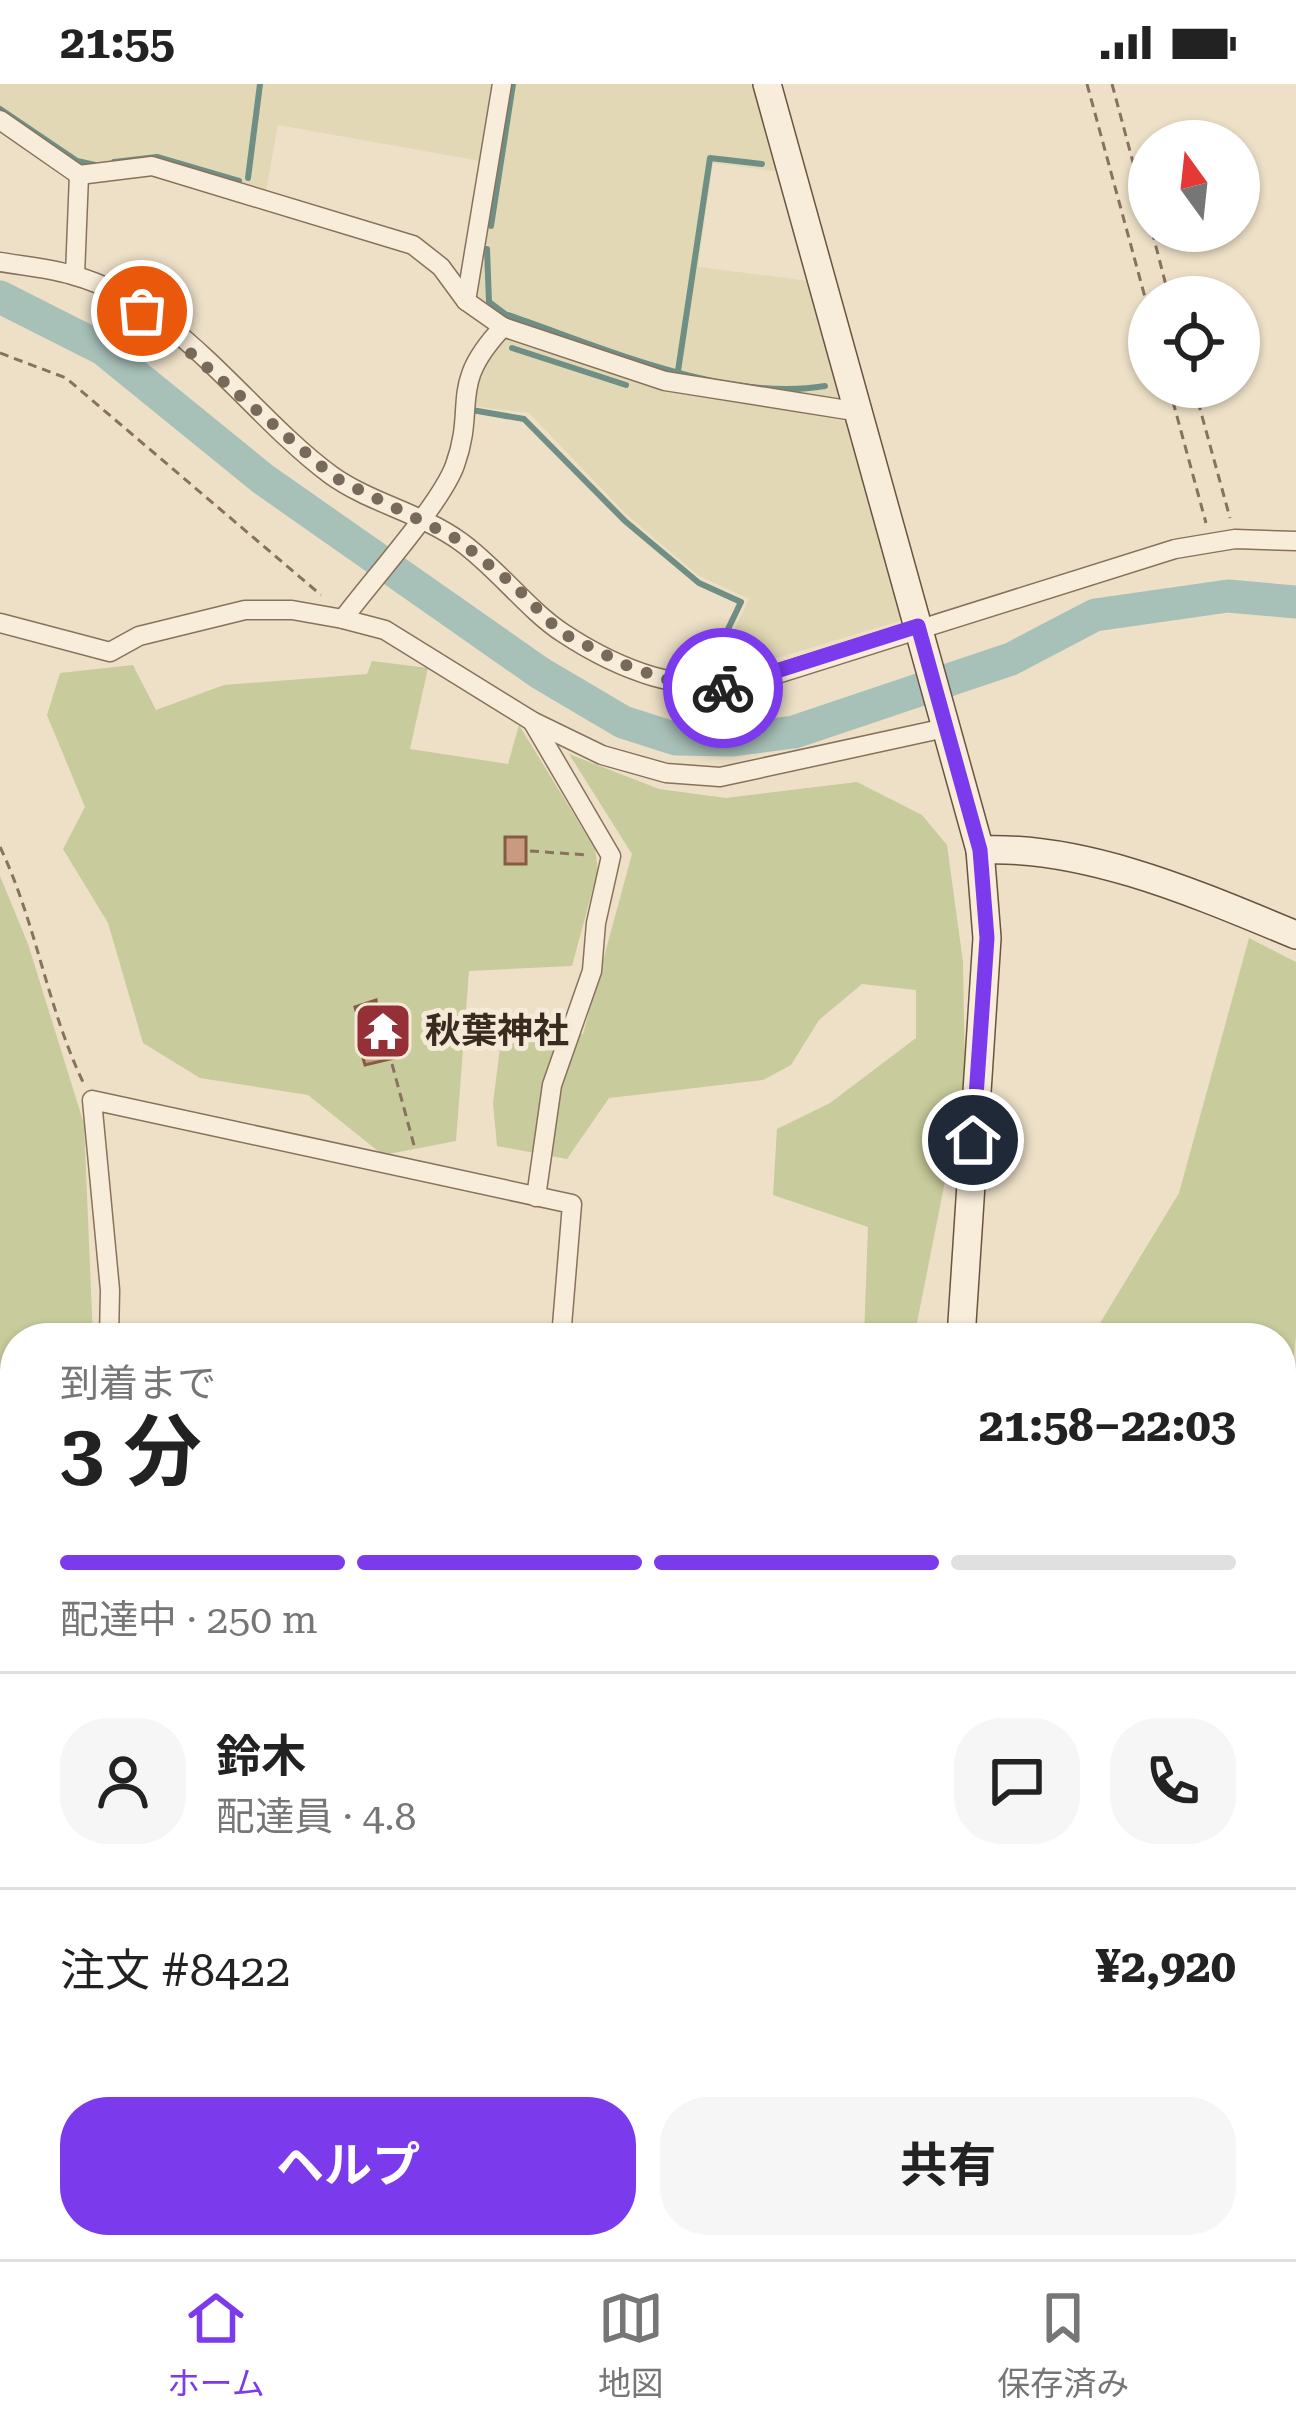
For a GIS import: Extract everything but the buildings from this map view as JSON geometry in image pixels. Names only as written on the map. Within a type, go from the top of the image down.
[{"type":"street","points":[[466,301],[502,84]]},
{"type":"street","points":[[767,84],[980,850],[987,938],[962,1323]]},
{"type":"street","points":[[0,120],[80,175],[152,166],[412,245],[441,267],[466,301],[503,327],[665,381],[860,412]]},
{"type":"street","points":[[75,275],[80,175]]},
{"type":"street","points":[[0,262],[75,275],[121,296],[164,326],[334,477],[472,550],[560,632],[630,667],[680,684],[713,690],[752,682],[918,626],[1211,542],[1296,542]]},
{"type":"street","points":[[333,618],[441,493],[455,464],[463,389],[481,350],[503,327]]},
{"type":"street","points":[[0,623],[110,652],[139,636],[244,610],[292,610],[333,618],[385,630],[532,721],[602,755],[666,773],[720,777],[945,728]]},
{"type":"street","points":[[532,721],[611,856],[592,971],[552,1085],[536,1197]]},
{"type":"street","points":[[980,850],[1031,848],[1186,892],[1294,937]]},
{"type":"street","points":[[108,1323],[92,1100],[572,1204],[562,1323]]},
{"type":"path","points":[[1088,84],[1139,276]]},
{"type":"path","points":[[1112,84],[1128,143]]},
{"type":"path","points":[[0,353],[66,378],[114,416],[330,603],[333,618]]},
{"type":"path","points":[[1175,408],[1211,542]]},
{"type":"path","points":[[1200,408],[1235,539]]},
{"type":"path","points":[[0,847],[20,888],[69,1054],[92,1100]]},
{"type":"path","points":[[530,851],[611,856]]},
{"type":"path","points":[[392,1064],[422,1175]]},
{"type":"shaded area","points":[[0,84],[498,84],[486,162],[278,125],[265,196],[155,163],[82,173],[0,116]]},
{"type":"shaded area","points":[[505,84],[764,84],[789,173],[713,163],[698,267],[818,282],[852,406],[667,375],[507,322],[471,298]]},
{"type":"shaded area","points":[[505,332],[660,387],[851,422],[906,619],[711,678],[749,599],[699,576],[627,515],[529,413],[473,406],[470,391]]},
{"type":"green space","points":[[372,661],[428,668],[410,749],[508,764],[519,725],[595,849],[598,870],[572,966],[469,971],[456,1141],[383,1155],[308,1095],[200,1078],[143,1043],[108,923],[63,849],[85,807],[47,715],[60,673],[133,665],[156,710],[224,685],[367,674]]},
{"type":"green space","points":[[569,754],[659,789],[726,798],[857,782],[922,815],[947,845],[963,962],[965,1080],[917,1323],[865,1323],[868,1227],[773,1195],[777,1129],[830,1103],[916,1038],[916,990],[862,984],[819,1020],[791,1065],[763,1080],[609,1098],[567,1159],[497,1146],[493,1103],[500,1048],[530,1037],[583,1034],[632,854]]},
{"type":"green space","points":[[0,876],[28,944],[84,1124],[92,1323],[0,1323]]},
{"type":"green space","points":[[1249,938],[1296,962],[1296,1323],[1100,1323],[1179,1193]]},
{"type":"waterway","points":[[248,178],[260,84]]},
{"type":"waterway","points":[[491,226],[513,84]]},
{"type":"waterway","points":[[0,109],[77,161],[95,165]]},
{"type":"waterway","points":[[114,162],[157,157],[239,181]]},
{"type":"waterway","points":[[678,371],[710,158],[762,164]]},
{"type":"waterway","points":[[487,249],[489,302],[505,314],[704,379],[786,389],[825,386]]},
{"type":"waterway","points":[[0,297],[103,349],[263,479],[540,673],[623,722],[676,739],[733,740],[794,732],[1011,659],[1095,615],[1228,596],[1296,602]]},
{"type":"waterway","points":[[512,348],[626,385]]},
{"type":"waterway","points":[[466,409],[524,419],[625,521],[699,583],[741,602],[704,679]]},
{"type":"way so far","points":[[142,311],[218,371],[334,477],[457,539],[514,585],[560,632],[630,667],[680,684],[723,688]]},
{"type":"place","name":"秋葉神社","points":[[383,1031]]},
{"type":"route","points":[[723,688],[918,626],[980,850],[987,938],[973,1140]]}]
